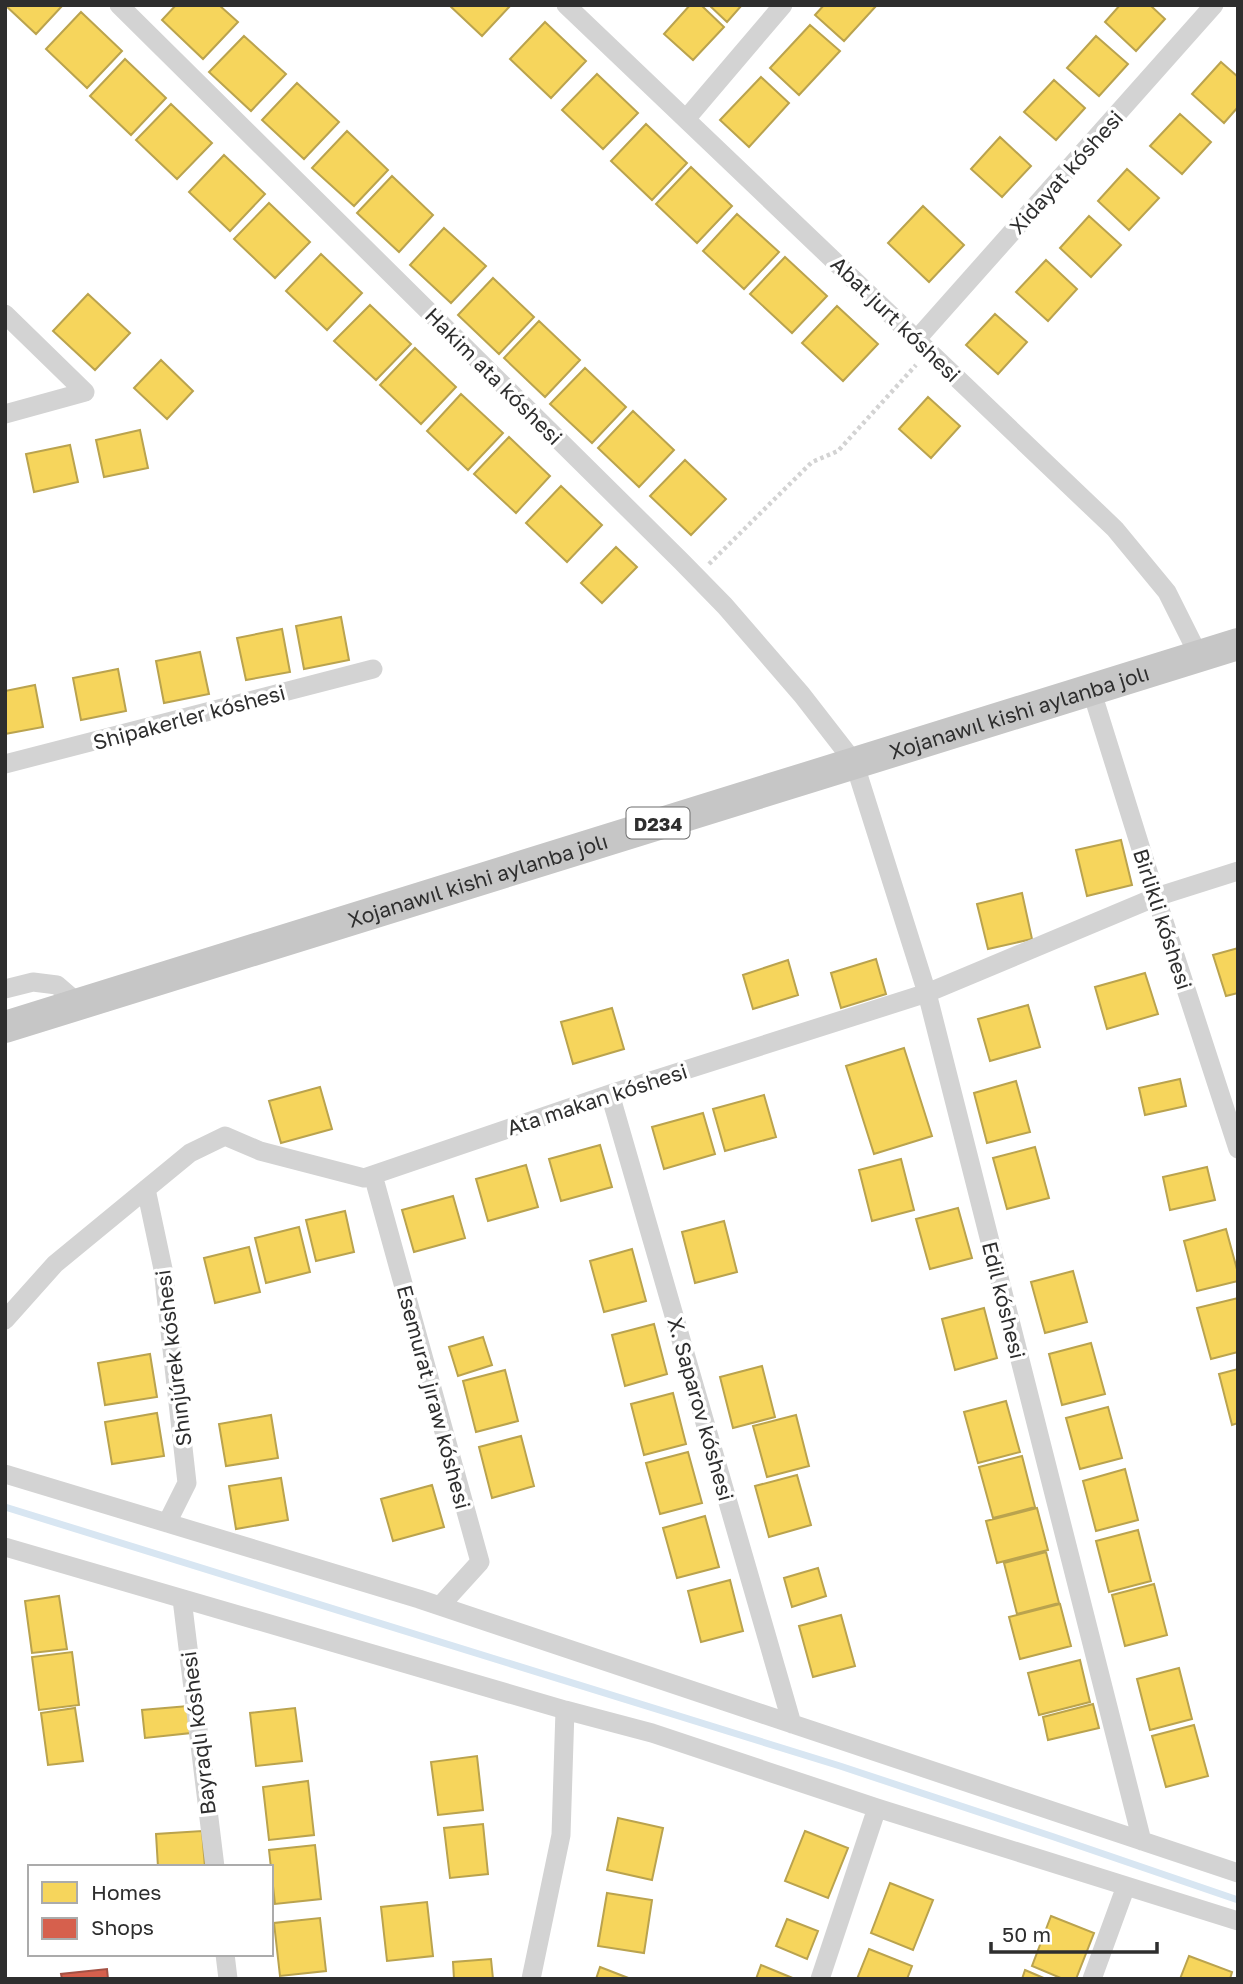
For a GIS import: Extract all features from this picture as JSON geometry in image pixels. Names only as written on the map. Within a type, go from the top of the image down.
[{"type":"main road","name":"Xojanawıl kishi aylanba jolı","points":[[5,1027],[1238,643]]},
{"type":"main road","name":"Xojanawıl kishi aylanba jolı","points":[[5,1049],[79,1004]]},
{"type":"street","name":"Hakim ata kóshesi","points":[[119,5],[725,606],[802,695],[853,762]]},
{"type":"street","name":"Abat jurt kóshesi","points":[[566,5],[1115,529],[1167,592],[1199,656]]},
{"type":"street","points":[[686,119],[783,5]]},
{"type":"street","name":"Xidayat kóshesi","points":[[923,345],[1214,5]]},
{"type":"street","points":[[5,314],[85,392],[5,414]]},
{"type":"street","name":"Shipakerler kóshesi","points":[[5,764],[373,669]]},
{"type":"street","name":"Birlikli kóshesi","points":[[1091,689],[1238,1149]]},
{"type":"street","name":"Edil kóshesi","points":[[853,762],[927,993],[1142,1841]]},
{"type":"street","name":"Ata makan kóshesi","points":[[5,1320],[55,1264],[190,1153],[225,1136],[260,1151],[364,1178],[610,1094],[927,993],[1156,897],[1238,871]]},
{"type":"street","points":[[5,989],[33,982],[57,985],[79,1004]]},
{"type":"street","name":"X. Saparov kóshesi","points":[[610,1094],[792,1724]]},
{"type":"street","name":"Esemurat jıraw kóshesi","points":[[373,1175],[480,1562],[440,1606]]},
{"type":"street","name":"Shınjúrek kóshesi","points":[[146,1189],[163,1269],[187,1483],[166,1523]]},
{"type":"street","points":[[5,1474],[440,1606],[1238,1873]]},
{"type":"street","points":[[5,1546],[652,1734],[1238,1921]]},
{"type":"street","name":"Bayraqlı kóshesi","points":[[182,1599],[215,1865]]},
{"type":"street","points":[[531,1979],[561,1835],[565,1710]]},
{"type":"street","points":[[820,1979],[877,1808]]},
{"type":"street","points":[[1092,1979],[1126,1886]]},
{"type":"street","points":[[225,1956],[228,1979]]},
{"type":"path","points":[[696,577],[812,462],[838,451],[923,345]]},
{"type":"building: Homes","points":[[5,5],[63,5],[36,34]]},
{"type":"building: Homes","points":[[176,5],[219,5],[238,22],[203,59],[162,20]]},
{"type":"building: Homes","points":[[449,5],[511,5],[482,36]]},
{"type":"building: Homes","points":[[690,5],[701,5],[724,27],[693,60],[664,34]]},
{"type":"building: Homes","points":[[709,5],[742,5],[727,22]]},
{"type":"building: Homes","points":[[824,5],[877,5],[844,41],[815,15]]},
{"type":"building: Homes","points":[[1120,5],[1150,5],[1165,19],[1136,51],[1105,22]]},
{"type":"building: Homes","points":[[81,12],[122,51],[87,88],[46,49]]},
{"type":"building: Homes","points":[[545,22],[586,61],[551,98],[510,59]]},
{"type":"building: Homes","points":[[810,25],[840,51],[799,95],[770,68]]},
{"type":"building: Homes","points":[[244,36],[286,74],[251,111],[209,72]]},
{"type":"building: Homes","points":[[1096,36],[1128,64],[1099,96],[1067,68]]},
{"type":"building: Homes","points":[[125,59],[166,98],[131,135],[90,96]]},
{"type":"building: Homes","points":[[1221,62],[1238,77],[1238,107],[1224,123],[1192,94]]},
{"type":"building: Homes","points":[[597,74],[638,113],[603,149],[562,110]]},
{"type":"building: Homes","points":[[761,77],[789,103],[749,147],[720,120]]},
{"type":"building: Homes","points":[[1054,80],[1085,108],[1056,140],[1024,112]]},
{"type":"building: Homes","points":[[297,83],[339,122],[304,159],[262,120]]},
{"type":"building: Homes","points":[[171,104],[212,143],[177,179],[136,140]]},
{"type":"building: Homes","points":[[1180,114],[1211,142],[1182,174],[1150,146]]},
{"type":"building: Homes","points":[[646,124],[687,163],[652,200],[611,161]]},
{"type":"building: Homes","points":[[347,131],[388,170],[354,206],[312,168]]},
{"type":"building: Homes","points":[[1000,137],[1031,166],[1002,197],[971,169]]},
{"type":"building: Homes","points":[[224,155],[265,194],[230,231],[189,192]]},
{"type":"building: Homes","points":[[691,167],[732,206],[697,243],[656,204]]},
{"type":"building: Homes","points":[[1127,169],[1159,198],[1129,230],[1098,201]]},
{"type":"building: Homes","points":[[392,176],[433,215],[399,252],[357,213]]},
{"type":"building: Homes","points":[[269,203],[310,242],[275,278],[234,239]]},
{"type":"building: Homes","points":[[923,206],[964,245],[929,282],[888,243]]},
{"type":"building: Homes","points":[[737,214],[779,252],[744,289],[703,251]]},
{"type":"building: Homes","points":[[1089,216],[1121,245],[1091,277],[1060,248]]},
{"type":"building: Homes","points":[[444,228],[486,266],[451,303],[410,265]]},
{"type":"building: Homes","points":[[321,254],[362,293],[327,330],[286,291]]},
{"type":"building: Homes","points":[[785,257],[827,296],[792,333],[750,294]]},
{"type":"building: Homes","points":[[1046,260],[1077,289],[1048,321],[1016,292]]},
{"type":"building: Homes","points":[[493,278],[534,317],[499,354],[458,315]]},
{"type":"building: Homes","points":[[88,294],[130,333],[95,370],[53,331]]},
{"type":"building: Homes","points":[[370,305],[411,344],[376,380],[334,341]]},
{"type":"building: Homes","points":[[837,306],[878,344],[843,381],[802,343]]},
{"type":"building: Homes","points":[[995,314],[1027,342],[998,374],[966,345]]},
{"type":"building: Homes","points":[[539,321],[580,360],[545,397],[504,358]]},
{"type":"building: Homes","points":[[415,348],[456,387],[421,424],[380,385]]},
{"type":"building: Homes","points":[[161,360],[193,391],[167,419],[134,388]]},
{"type":"building: Homes","points":[[585,368],[626,407],[592,443],[550,404]]},
{"type":"building: Homes","points":[[461,394],[503,433],[468,470],[427,431]]},
{"type":"building: Homes","points":[[928,397],[960,426],[931,458],[899,429]]},
{"type":"building: Homes","points":[[633,411],[674,450],[639,487],[598,448]]},
{"type":"building: Homes","points":[[140,430],[148,468],[104,477],[96,440]]},
{"type":"building: Homes","points":[[509,437],[550,476],[516,513],[474,474]]},
{"type":"building: Homes","points":[[70,445],[78,482],[34,492],[26,454]]},
{"type":"building: Homes","points":[[685,460],[726,499],[691,535],[650,496]]},
{"type":"building: Homes","points":[[561,486],[602,525],[567,562],[526,523]]},
{"type":"building: Homes","points":[[616,547],[637,567],[602,603],[581,583]]},
{"type":"building: Homes","points":[[341,617],[349,660],[304,669],[296,626]]},
{"type":"building: Homes","points":[[282,629],[290,672],[246,680],[237,638]]},
{"type":"building: Homes","points":[[200,652],[209,694],[164,703],[156,661]]},
{"type":"building: Homes","points":[[118,669],[126,711],[81,720],[73,678]]},
{"type":"building: Homes","points":[[35,685],[43,727],[5,734],[5,691]]},
{"type":"building: Homes","points":[[1121,840],[1132,885],[1087,896],[1076,850]]},
{"type":"building: Homes","points":[[1022,893],[1032,939],[988,949],[977,904]]},
{"type":"building: Homes","points":[[1238,948],[1238,993],[1226,996],[1213,955]]},
{"type":"building: Homes","points":[[876,959],[886,994],[841,1008],[831,973]]},
{"type":"building: Homes","points":[[788,960],[798,995],[753,1009],[743,975]]},
{"type":"building: Homes","points":[[1145,973],[1158,1014],[1107,1029],[1095,987]]},
{"type":"building: Homes","points":[[1028,1005],[1040,1047],[990,1061],[978,1019]]},
{"type":"building: Homes","points":[[612,1008],[624,1049],[573,1064],[561,1022]]},
{"type":"building: Homes","points":[[904,1048],[932,1136],[874,1154],[846,1066]]},
{"type":"building: Homes","points":[[1180,1079],[1186,1106],[1145,1115],[1139,1088]]},
{"type":"building: Homes","points":[[1016,1081],[1030,1132],[987,1143],[974,1093]]},
{"type":"building: Homes","points":[[320,1087],[332,1129],[281,1143],[269,1101]]},
{"type":"building: Homes","points":[[764,1095],[776,1137],[725,1151],[713,1109]]},
{"type":"building: Homes","points":[[703,1113],[715,1154],[664,1169],[652,1127]]},
{"type":"building: Homes","points":[[600,1145],[612,1187],[561,1201],[549,1159]]},
{"type":"building: Homes","points":[[1035,1147],[1049,1198],[1007,1209],[993,1158]]},
{"type":"building: Homes","points":[[901,1159],[914,1210],[872,1221],[859,1170]]},
{"type":"building: Homes","points":[[526,1165],[538,1207],[488,1221],[476,1179]]},
{"type":"building: Homes","points":[[1207,1167],[1215,1200],[1170,1210],[1163,1177]]},
{"type":"building: Homes","points":[[453,1196],[465,1238],[414,1252],[402,1210]]},
{"type":"building: Homes","points":[[958,1208],[972,1258],[930,1269],[916,1219]]},
{"type":"building: Homes","points":[[345,1211],[354,1252],[316,1261],[306,1220]]},
{"type":"building: Homes","points":[[724,1221],[737,1272],[695,1283],[682,1232]]},
{"type":"building: Homes","points":[[299,1227],[310,1272],[266,1283],[255,1238]]},
{"type":"building: Homes","points":[[1226,1229],[1238,1281],[1197,1291],[1184,1241]]},
{"type":"building: Homes","points":[[249,1247],[260,1292],[215,1303],[204,1258]]},
{"type":"building: Homes","points":[[632,1249],[646,1301],[604,1312],[590,1261]]},
{"type":"building: Homes","points":[[1073,1271],[1087,1322],[1045,1333],[1031,1282]]},
{"type":"building: Homes","points":[[1238,1298],[1238,1352],[1211,1359],[1197,1308]]},
{"type":"building: Homes","points":[[984,1308],[997,1358],[955,1370],[942,1319]]},
{"type":"building: Homes","points":[[654,1324],[667,1374],[625,1386],[612,1335]]},
{"type":"building: Homes","points":[[483,1337],[492,1365],[458,1376],[449,1347]]},
{"type":"building: Homes","points":[[1091,1343],[1105,1394],[1062,1405],[1049,1354]]},
{"type":"building: Homes","points":[[150,1354],[157,1397],[105,1405],[98,1363]]},
{"type":"building: Homes","points":[[762,1366],[775,1417],[733,1428],[720,1377]]},
{"type":"building: Homes","points":[[1238,1369],[1238,1423],[1232,1425],[1219,1374]]},
{"type":"building: Homes","points":[[505,1370],[518,1421],[476,1432],[463,1381]]},
{"type":"building: Homes","points":[[673,1393],[686,1444],[644,1455],[631,1404]]},
{"type":"building: Homes","points":[[1006,1401],[1020,1452],[978,1463],[964,1412]]},
{"type":"building: Homes","points":[[1108,1407],[1122,1458],[1080,1469],[1066,1418]]},
{"type":"building: Homes","points":[[157,1413],[164,1456],[112,1464],[105,1422]]},
{"type":"building: Homes","points":[[271,1415],[278,1458],[226,1466],[219,1424]]},
{"type":"building: Homes","points":[[796,1415],[809,1466],[767,1477],[753,1426]]},
{"type":"building: Homes","points":[[521,1436],[534,1486],[492,1498],[479,1447]]},
{"type":"building: Homes","points":[[688,1452],[702,1503],[660,1514],[646,1463]]},
{"type":"building: Homes","points":[[1022,1456],[1035,1507],[993,1518],[979,1467]]},
{"type":"building: Homes","points":[[1125,1469],[1138,1520],[1096,1531],[1083,1481]]},
{"type":"building: Homes","points":[[797,1475],[811,1525],[769,1537],[755,1486]]},
{"type":"building: Homes","points":[[281,1478],[288,1520],[236,1529],[229,1486]]},
{"type":"building: Homes","points":[[432,1485],[444,1527],[393,1541],[381,1499]]},
{"type":"building: Homes","points":[[1037,1508],[1048,1550],[997,1563],[986,1521]]},
{"type":"building: Homes","points":[[705,1516],[719,1567],[677,1578],[663,1528]]},
{"type":"building: Homes","points":[[1138,1530],[1151,1581],[1109,1592],[1096,1541]]},
{"type":"building: Homes","points":[[1046,1552],[1059,1603],[1017,1614],[1004,1563]]},
{"type":"building: Homes","points":[[818,1568],[826,1596],[792,1607],[784,1578]]},
{"type":"building: Homes","points":[[730,1580],[743,1631],[701,1642],[688,1591]]},
{"type":"building: Homes","points":[[1154,1584],[1167,1635],[1125,1646],[1112,1595]]},
{"type":"building: Homes","points":[[59,1596],[67,1649],[32,1653],[25,1601]]},
{"type":"building: Homes","points":[[1060,1604],[1071,1646],[1020,1659],[1009,1617]]},
{"type":"building: Homes","points":[[841,1615],[855,1666],[813,1677],[799,1626]]},
{"type":"building: Homes","points":[[72,1652],[79,1705],[39,1710],[32,1657]]},
{"type":"building: Homes","points":[[1080,1660],[1090,1702],[1039,1715],[1028,1673]]},
{"type":"building: Homes","points":[[1179,1668],[1192,1719],[1150,1730],[1137,1679]]},
{"type":"building: Homes","points":[[1093,1704],[1099,1728],[1048,1740],[1043,1717]]},
{"type":"building: Homes","points":[[188,1706],[191,1733],[145,1738],[142,1710]]},
{"type":"building: Homes","points":[[75,1708],[83,1761],[48,1765],[41,1713]]},
{"type":"building: Homes","points":[[295,1708],[302,1761],[256,1766],[250,1713]]},
{"type":"building: Homes","points":[[1194,1725],[1208,1776],[1166,1787],[1152,1736]]},
{"type":"building: Homes","points":[[477,1756],[483,1810],[438,1815],[431,1762]]},
{"type":"building: Homes","points":[[308,1781],[314,1835],[269,1840],[263,1787]]},
{"type":"building: Homes","points":[[618,1818],[663,1828],[652,1880],[607,1870]]},
{"type":"building: Homes","points":[[483,1824],[488,1874],[450,1878],[444,1828]]},
{"type":"building: Homes","points":[[202,1831],[205,1865],[158,1865],[156,1834]]},
{"type":"building: Homes","points":[[805,1831],[848,1848],[828,1898],[785,1881]]},
{"type":"building: Homes","points":[[315,1845],[321,1899],[275,1904],[273,1865],[271,1865],[269,1850]]},
{"type":"building: Homes","points":[[890,1883],[933,1900],[913,1950],[871,1933]]},
{"type":"building: Homes","points":[[607,1893],[652,1900],[644,1953],[598,1946]]},
{"type":"building: Homes","points":[[427,1902],[433,1956],[387,1961],[381,1907]]},
{"type":"building: Homes","points":[[1051,1916],[1094,1933],[1076,1979],[1063,1979],[1032,1966]]},
{"type":"building: Homes","points":[[320,1918],[326,1971],[280,1976],[274,1923]]},
{"type":"building: Homes","points":[[787,1919],[818,1931],[807,1959],[776,1946]]},
{"type":"building: Homes","points":[[869,1949],[912,1966],[907,1979],[857,1979]]},
{"type":"building: Homes","points":[[1189,1956],[1232,1972],[1230,1979],[1180,1979]]},
{"type":"building: Homes","points":[[491,1959],[493,1979],[454,1979],[453,1962]]},
{"type":"building: Homes","points":[[761,1965],[795,1979],[756,1979]]},
{"type":"building: Homes","points":[[600,1967],[631,1979],[596,1979]]},
{"type":"building: Homes","points":[[1025,1970],[1046,1979],[1022,1979]]},
{"type":"building: Shops","points":[[107,1969],[108,1979],[62,1979],[61,1974]]},
{"type":"waterway","points":[[5,1507],[840,1766],[1238,1900]]}]
